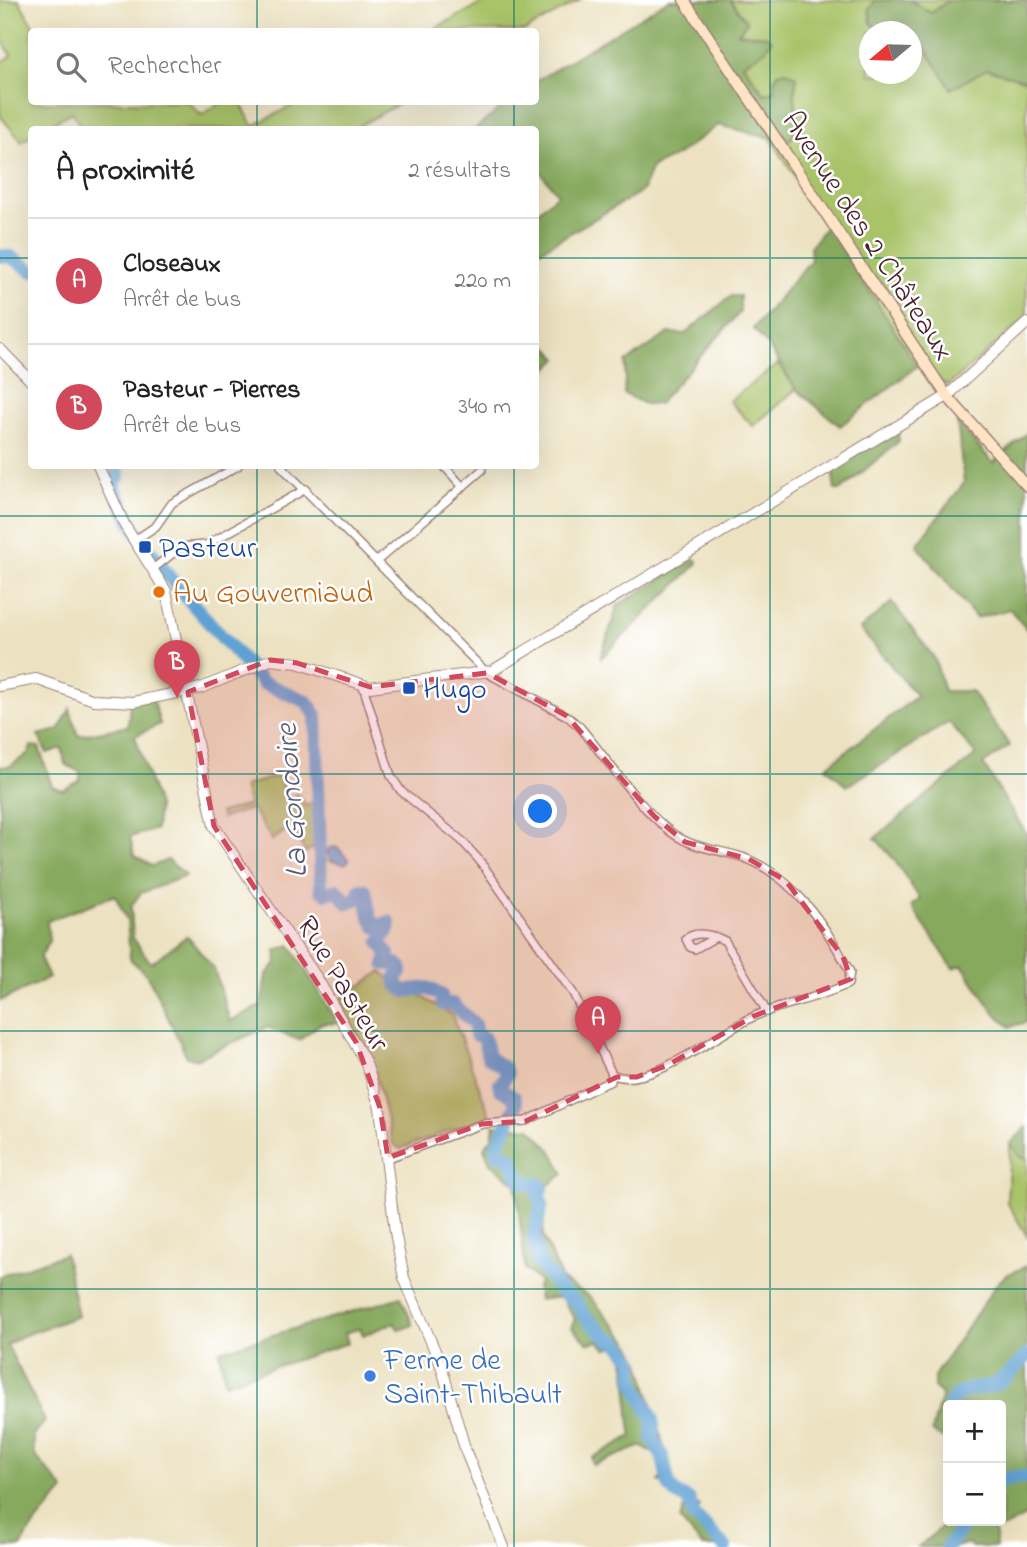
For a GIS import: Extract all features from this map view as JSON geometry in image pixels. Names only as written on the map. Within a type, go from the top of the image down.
[{"type":"main road","name":"Avenue des 2 Châteaux","points":[[684,0],[947,396],[1027,486]]},
{"type":"street","points":[[0,686],[26,680],[46,681],[77,695],[111,703],[160,699],[188,692],[270,660],[288,661],[363,686],[487,673],[509,664],[947,396],[1027,323]]},
{"type":"street","points":[[0,349],[28,378]]},
{"type":"street","name":"Rue Pasteur","points":[[100,469],[139,538],[158,565],[188,692],[214,825],[317,978],[356,1042],[380,1108],[395,1232],[404,1278],[441,1365],[466,1452],[504,1547]]},
{"type":"street","points":[[139,538],[156,526],[172,503],[232,469]]},
{"type":"street","points":[[284,469],[487,673],[566,716],[580,727],[669,831],[704,849],[748,859],[786,881],[804,901],[843,957],[852,979],[843,987],[767,1012],[668,1065],[626,1079],[612,1074]]},
{"type":"street","points":[[447,469],[463,486]]},
{"type":"street","points":[[377,561],[482,470]]},
{"type":"street","points":[[158,565],[182,547],[206,545],[306,489]]},
{"type":"street","points":[[363,686],[391,776],[401,790],[461,840],[481,861],[573,993],[612,1074],[611,1081],[526,1121],[482,1124],[388,1158]]},
{"type":"street","points":[[716,937],[728,945],[767,1012]]},
{"type":"highlighted area","points":[[270,660],[297,663],[370,687],[487,673],[567,716],[654,816],[685,842],[749,859],[786,881],[843,957],[851,979],[754,1016],[668,1065],[637,1077],[617,1077],[526,1121],[482,1124],[388,1158],[380,1108],[356,1042],[214,826],[188,692]]},
{"type":"green space","points":[[0,0],[19,0],[34,28],[28,28],[28,105],[192,105],[201,115],[217,105],[242,105],[253,126],[80,126],[72,112],[47,126],[28,126],[28,138],[22,142],[0,116],[0,63],[12,56],[0,37]]},
{"type":"green space","points":[[488,0],[580,0],[530,28],[436,28]]},
{"type":"green space","points":[[669,0],[730,0],[747,22],[738,33],[767,36],[772,40],[765,50],[743,64],[764,94],[774,91],[774,80],[778,73],[786,71],[797,77],[794,94],[797,121],[792,138],[785,141],[718,125],[676,156],[652,167],[642,191],[539,251],[539,210],[558,194],[539,171],[539,126],[479,126],[504,105],[539,105],[539,79]]},
{"type":"green space","points":[[730,0],[876,0],[869,9],[871,21],[859,21],[859,84],[922,84],[922,47],[934,62],[987,68],[1027,81],[1027,317],[948,386],[917,366],[769,136],[792,138],[797,122],[796,84],[774,80],[774,91],[765,94],[743,64],[765,50],[767,36],[738,33],[747,22]]},
{"type":"green space","points":[[876,0],[910,0],[931,13],[949,0],[1027,0],[1027,81],[987,69],[951,89],[922,45],[922,21],[871,21],[869,9]]},
{"type":"green space","points":[[910,0],[949,0],[931,13]]},
{"type":"green space","points":[[293,105],[397,105],[358,126],[253,126]]},
{"type":"green space","points":[[827,225],[917,366],[840,426],[796,389],[767,344],[753,329],[811,260],[810,247]]},
{"type":"green space","points":[[731,296],[740,296],[740,312],[658,404],[645,404],[624,394],[626,362],[669,333],[685,334]]},
{"type":"green space","points":[[539,337],[558,359],[539,377]]},
{"type":"green space","points":[[778,364],[796,389],[753,426],[729,401]]},
{"type":"green space","points":[[957,421],[993,463],[1027,433],[1027,630],[1010,609],[976,618],[917,545],[964,483]]},
{"type":"green space","points":[[898,432],[899,441],[841,490],[835,490],[832,470],[847,454],[877,435]]},
{"type":"green space","points":[[695,559],[698,563],[600,659],[618,605]]},
{"type":"green space","points":[[892,602],[935,659],[944,691],[971,691],[1010,746],[983,764],[1027,835],[1027,1022],[1010,1027],[994,1012],[962,965],[953,968],[911,906],[920,899],[893,858],[875,838],[976,755],[949,722],[847,786],[826,767],[917,696],[860,629]]},
{"type":"green space","points":[[153,699],[160,724],[135,736],[158,806],[156,829],[130,837],[134,855],[152,866],[168,860],[186,876],[141,893],[131,906],[133,938],[151,963],[187,936],[214,969],[230,1021],[261,1006],[266,975],[277,962],[276,950],[290,945],[338,1023],[320,1024],[299,1040],[267,1027],[196,1059],[187,1057],[148,976],[130,959],[127,920],[115,895],[47,921],[49,941],[40,958],[49,978],[0,1001],[0,767],[10,766],[29,753],[31,746],[39,747],[52,786],[63,790],[80,780],[80,772],[65,764],[62,748],[47,753],[38,735],[59,730],[70,709],[78,736],[128,726],[130,701]]},
{"type":"green space","points":[[278,776],[289,799],[298,794],[306,806],[316,800],[317,845],[305,853],[293,826],[272,840],[252,809],[222,818],[220,813],[249,805],[244,786]]},
{"type":"green space","points":[[381,972],[452,1015],[490,1116],[400,1149],[393,1144],[375,1072],[339,1000]]},
{"type":"green space","points":[[494,1125],[530,1128],[552,1151],[564,1174],[546,1187],[543,1236],[562,1280],[590,1297],[629,1342],[640,1362],[675,1486],[700,1506],[696,1513],[724,1547],[703,1547],[680,1520],[686,1502],[683,1496],[675,1494],[659,1481],[662,1476],[658,1456],[642,1446],[593,1465],[592,1458],[632,1436],[622,1353],[617,1345],[606,1349],[598,1341],[588,1343],[572,1328],[575,1319],[561,1297],[539,1300],[537,1287],[540,1282],[525,1269],[516,1184],[490,1163],[484,1148],[492,1138]]},
{"type":"green space","points":[[1027,1127],[1027,1158],[1020,1157],[1010,1144]]},
{"type":"green space","points":[[1010,1144],[1020,1157],[1027,1158],[1027,1236],[1007,1202]]},
{"type":"green space","points":[[65,1254],[78,1316],[22,1336],[7,1345],[45,1421],[34,1434],[34,1454],[64,1490],[28,1533],[21,1547],[0,1547],[0,1276]]},
{"type":"green space","points":[[1027,1266],[1027,1516],[1005,1528],[994,1527],[996,1547],[971,1547],[968,1543],[956,1547],[918,1547],[943,1526],[1006,1526],[1006,1400],[943,1400],[943,1439],[932,1431],[942,1394],[934,1387],[934,1376],[996,1285],[1006,1275]]},
{"type":"green space","points":[[401,1297],[413,1325],[399,1330],[394,1323],[363,1335],[360,1328],[345,1333],[348,1343],[225,1383],[219,1351]]},
{"type":"water","points":[[331,847],[338,848],[349,860],[345,864],[331,861],[327,851]]},
{"type":"waterway","name":"La Gondoire","points":[[0,256],[11,257],[28,268]]},
{"type":"waterway","name":"La Gondoire","points":[[113,484],[119,475],[117,469]]},
{"type":"waterway","name":"La Gondoire","points":[[115,490],[136,531],[173,582],[263,683],[306,701],[316,715],[321,890],[326,893],[337,890],[348,903],[356,899],[360,890],[365,890],[370,917],[376,927],[389,922],[388,931],[380,942],[389,956],[385,964],[397,964],[401,967],[401,972],[396,977],[397,985],[405,991],[427,988],[441,995],[443,1004],[453,1004],[474,1024],[476,1035],[484,1038],[488,1057],[504,1068],[507,1075],[500,1084],[500,1089],[514,1097],[516,1105],[497,1146],[498,1154],[509,1156],[522,1182],[539,1184],[542,1189],[538,1194],[542,1204],[534,1236],[539,1262],[561,1291],[578,1304],[582,1313],[607,1338],[618,1342],[633,1361],[634,1382],[653,1420],[653,1438],[663,1458],[669,1485],[675,1493],[689,1500],[694,1515],[725,1547]]},
{"type":"waterway","points":[[953,1400],[963,1392],[998,1382],[1027,1356]]},
{"type":"waterway","points":[[1006,1478],[1027,1477]]},
{"type":"waterway","points":[[947,1547],[964,1526]]},
{"type":"place","name":"Pasteur","points":[[145,547]]},
{"type":"place","name":"Au Gouverniaud","points":[[159,592]]},
{"type":"place","name":"Hugo","points":[[409,688]]},
{"type":"place","name":"Pasteur - Pierres","points":[[177,698]]},
{"type":"place","name":"Closeaux","points":[[598,1054]]},
{"type":"place","name":"Ferme de Saint-Thibault","points":[[370,1376]]}]
